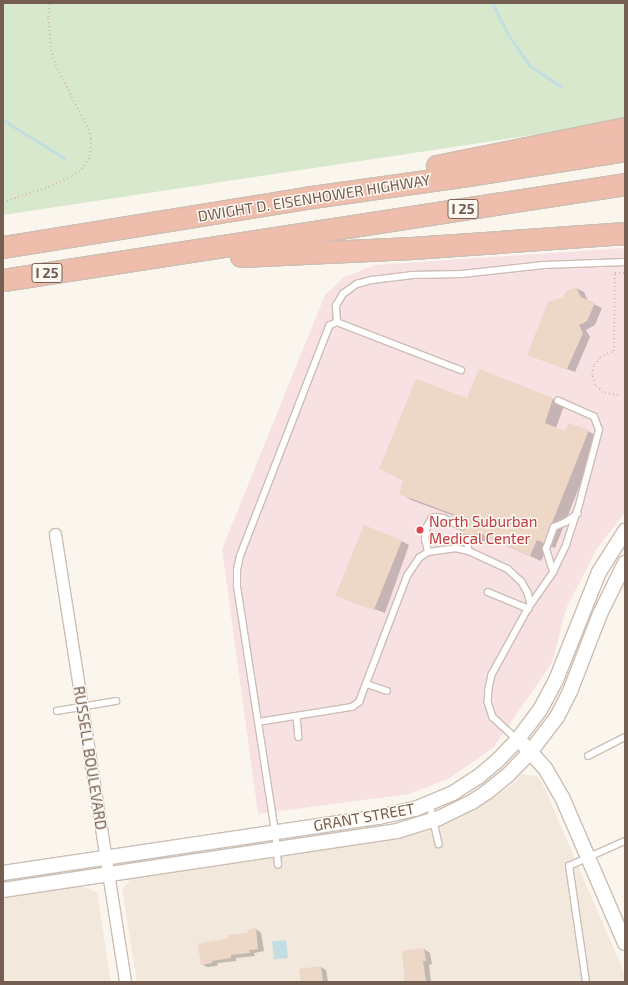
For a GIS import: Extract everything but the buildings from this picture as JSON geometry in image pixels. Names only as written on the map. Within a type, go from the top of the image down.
[{"type":"highway","points":[[305,198],[331,186],[625,128]]},
{"type":"highway","name":"DWIGHT D. EISENHOWER HIGHWAY","points":[[3,247],[305,198],[469,175],[625,150]]},
{"type":"highway","points":[[3,259],[625,161]]},
{"type":"highway","points":[[302,235],[347,221],[392,211],[625,171]]},
{"type":"highway","name":"I 25","points":[[3,280],[625,184]]},
{"type":"highway","points":[[91,267],[264,254],[405,248],[625,233]]},
{"type":"street","name":"GRANT STREET","points":[[3,873],[379,817],[430,803],[453,793],[478,777],[518,739],[540,710],[556,680],[599,572],[625,531]]},
{"type":"street","name":"RUSSELL BOULEVARD","points":[[55,534],[125,982]]},
{"type":"street","name":"GRANT STREET","points":[[3,890],[397,830],[435,820],[472,802],[509,774],[531,751],[553,723],[564,704],[600,614],[625,563]]},
{"type":"street","points":[[518,739],[531,751],[553,779],[625,943]]},
{"type":"lane","points":[[337,322],[336,306],[343,294],[357,284],[372,280],[411,275],[462,274],[544,265],[625,262]]},
{"type":"lane","points":[[278,865],[275,848],[275,832],[237,586],[237,570],[240,556],[329,326],[337,322],[461,370]]},
{"type":"lane","points":[[518,739],[493,717],[488,702],[492,675],[530,606],[553,572],[566,545],[577,514],[599,430],[594,417],[558,401]]},
{"type":"lane","points":[[553,572],[546,549],[554,527],[566,522],[577,514]]},
{"type":"lane","points":[[428,552],[425,539],[427,527],[431,519],[436,517],[443,518],[462,526]]},
{"type":"lane","points":[[467,538],[469,551]]},
{"type":"lane","points":[[258,722],[352,706],[359,702],[407,576],[419,558],[428,552],[450,548],[469,551],[508,569],[522,582],[528,593],[530,606]]},
{"type":"lane","points":[[488,592],[530,606]]},
{"type":"lane","points":[[367,684],[387,691]]},
{"type":"lane","points":[[57,711],[116,701]]},
{"type":"lane","points":[[296,716],[299,737]]},
{"type":"lane","points":[[588,756],[625,737]]},
{"type":"lane","points":[[430,803],[435,820],[439,844]]},
{"type":"lane","points":[[586,982],[569,866],[625,841]]},
{"type":"path","points":[[3,202],[62,181],[82,169],[90,156],[92,138],[56,66],[51,51],[48,17],[50,3]]},
{"type":"path","points":[[618,395],[603,392],[595,385],[592,375],[594,365],[600,357],[614,351],[615,273],[625,273]]},
{"type":"shaded area","name":"North Suburban Medical Center","points":[[625,248],[625,512],[596,550],[566,609],[552,663],[493,748],[448,779],[409,794],[258,814],[222,549],[325,295],[344,277],[375,265]]},
{"type":"shaded area","points":[[521,774],[537,776],[543,785],[623,970],[625,982],[137,982],[122,889],[132,878],[401,837],[424,831],[471,811],[517,781]]},
{"type":"shaded area","points":[[81,886],[97,892],[111,982],[3,982],[3,898]]},
{"type":"green space","points":[[3,3],[625,3],[625,121],[3,215]]},
{"type":"water","points":[[286,940],[288,958],[274,959],[272,941]]},
{"type":"waterway","points":[[492,3],[507,33],[530,66],[561,86]]},
{"type":"waterway","points":[[3,120],[64,158]]},
{"type":"place","name":"North Suburban Medical Center","points":[[420,530]]}]
